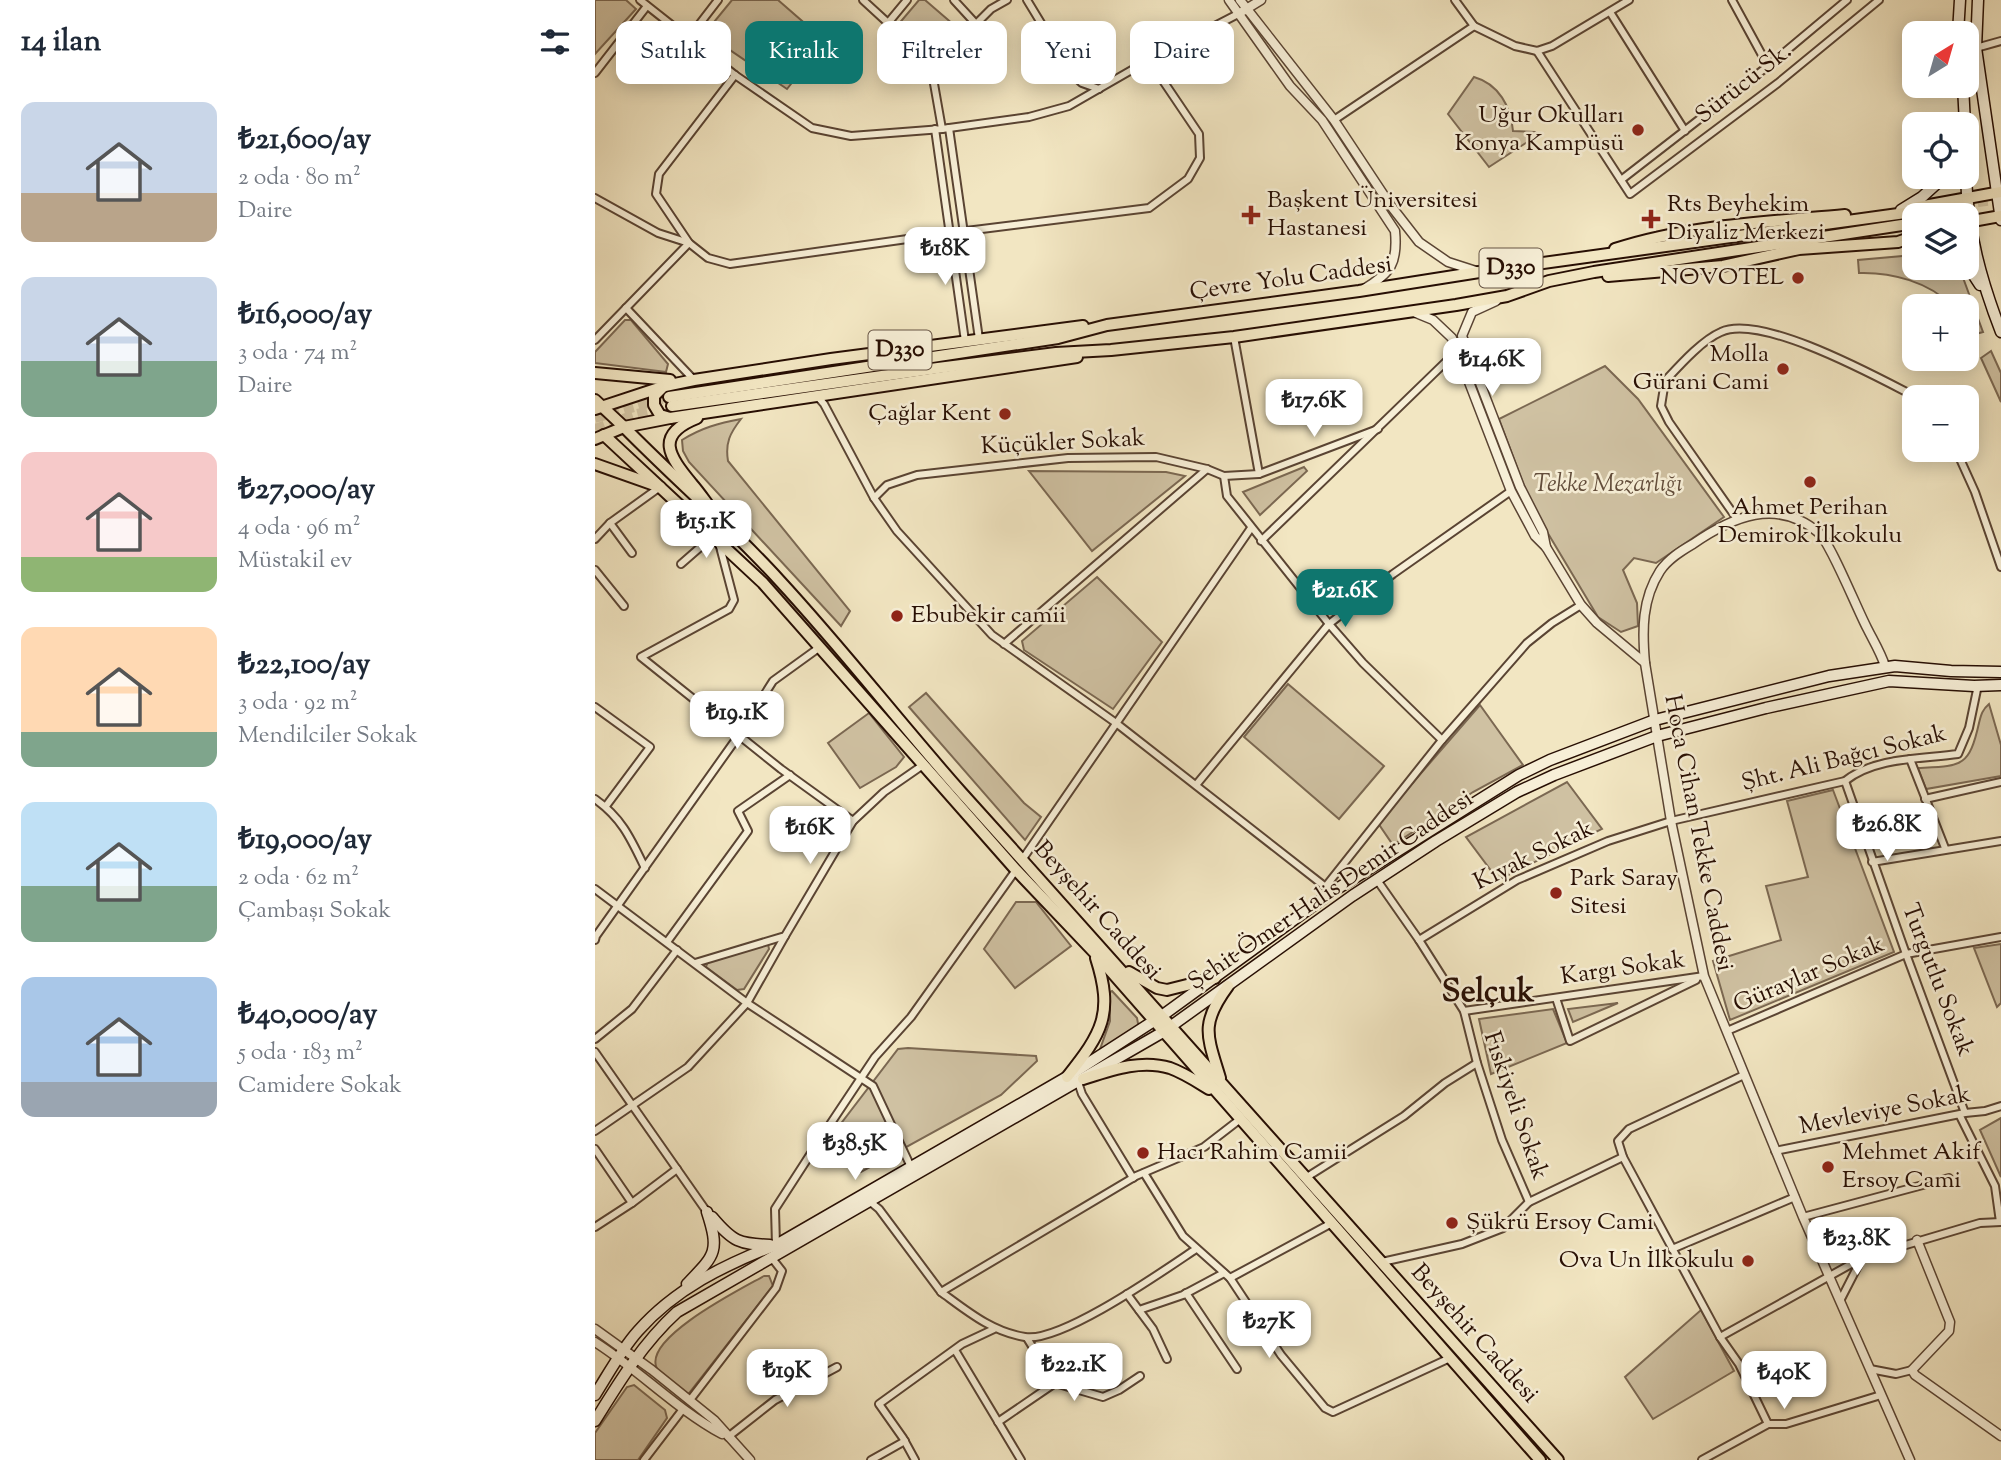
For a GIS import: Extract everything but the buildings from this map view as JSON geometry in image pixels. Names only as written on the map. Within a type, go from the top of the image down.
[{"type":"main road","points":[[1959,21],[1960,0]]},
{"type":"main road","points":[[1977,0],[1977,21]]},
{"type":"main road","points":[[1979,68],[2001,218],[1979,221]]},
{"type":"main road","points":[[1988,130],[2001,155]]},
{"type":"main road","points":[[1901,210],[1931,189]]},
{"type":"main road","points":[[1967,189],[1967,203]]},
{"type":"main road","points":[[1586,258],[1647,239],[1744,225],[1901,210],[1999,193]]},
{"type":"main road","name":"Çevre Yolu Caddesi","points":[[669,402],[1058,338],[1107,325],[1359,292],[1479,272],[1902,214]]},
{"type":"main road","name":"Çevre Yolu Caddesi","points":[[669,402],[1056,353],[1234,337],[1395,314],[1507,296],[1549,281],[1594,272],[1902,225]]},
{"type":"main road","points":[[1898,242],[1902,241]]},
{"type":"main road","points":[[1549,281],[1723,266],[1799,249],[1902,242]]},
{"type":"main road","points":[[1979,265],[2001,332]]},
{"type":"main road","points":[[1977,280],[1986,293]]},
{"type":"main road","name":"D330","points":[[595,373],[659,380],[694,380],[1057,328],[1107,325]]},
{"type":"main road","name":"D330","points":[[598,434],[624,427],[669,402],[727,410],[1059,361],[1111,350]]},
{"type":"main road","points":[[598,405],[669,402],[694,380]]},
{"type":"main road","name":"Beyşehir Caddesi","points":[[598,405],[715,514],[781,582],[1023,860],[1122,969],[1158,1018]]},
{"type":"main road","points":[[715,514],[677,466],[671,456],[669,442],[675,430],[683,424],[727,410]]},
{"type":"main road","name":"Beyşehir Caddesi","points":[[598,434],[764,583],[1016,870],[1158,1018],[1219,1088],[1307,1177],[1558,1460]]},
{"type":"main road","points":[[639,468],[638,464],[643,457],[653,456]]},
{"type":"main road","points":[[595,464],[660,487]]},
{"type":"main road","name":"Şehit Ömer Halis Demir Caddesi","points":[[681,1292],[735,1260],[776,1245],[1067,1077],[1215,978],[1329,889],[1519,775],[1550,760],[1655,720],[1829,676],[1885,666],[2001,672]]},
{"type":"main road","name":"Şehit Ömer Halis Demir Caddesi","points":[[595,1421],[633,1362],[661,1326],[677,1312],[1168,1029],[1377,880],[1517,792],[1553,775],[1657,736],[1766,708],[1889,681],[2001,685]]},
{"type":"main road","points":[[1067,1077],[1089,1050],[1104,1015],[1104,984],[1094,952]]},
{"type":"main road","points":[[1122,969],[1157,988],[1167,990],[1215,978]]},
{"type":"main road","points":[[1219,1088],[1207,1037],[1212,1011],[1228,986]]},
{"type":"main road","points":[[1080,1081],[1147,1064],[1169,1068],[1219,1088]]},
{"type":"main road","name":"Beyşehir Caddesi","points":[[1219,1088],[1240,1120],[1540,1460]]},
{"type":"main road","points":[[707,1212],[739,1243],[776,1245]]},
{"type":"main road","points":[[595,1395],[622,1353],[652,1316],[681,1292],[707,1263],[715,1243],[707,1212]]},
{"type":"street","points":[[640,0],[665,21]]},
{"type":"street","points":[[702,21],[718,0]]},
{"type":"street","points":[[863,0],[887,23],[907,0]]},
{"type":"street","points":[[954,0],[973,21]]},
{"type":"street","points":[[979,21],[991,9],[1007,0]]},
{"type":"street","points":[[1027,0],[1072,74],[1081,83],[1099,89]]},
{"type":"street","points":[[1229,0],[1290,86],[1322,120],[1395,231],[1397,246],[1391,269],[1383,278],[1359,292]]},
{"type":"street","points":[[1240,0],[1333,120],[1391,206],[1419,242],[1448,262],[1479,272]]},
{"type":"street","points":[[1224,21],[1261,0]]},
{"type":"street","points":[[1455,0],[1474,26],[1504,42],[1537,51],[1552,46],[1629,0]]},
{"type":"street","points":[[1732,0],[1768,66]]},
{"type":"street","points":[[1833,0],[1838,7]]},
{"type":"street","name":"Sürücü Sk.","points":[[1847,0],[1768,66],[1621,180],[1630,194],[1778,83],[1879,0]]},
{"type":"street","points":[[595,73],[646,6]]},
{"type":"street","points":[[1610,12],[1685,131]]},
{"type":"street","points":[[1333,120],[1474,26]]},
{"type":"street","points":[[1979,47],[2001,41]]},
{"type":"street","points":[[1537,51],[1621,180]]},
{"type":"street","points":[[731,72],[811,128],[851,136],[942,129],[1029,117],[1069,106],[1130,71]]},
{"type":"street","points":[[735,75],[659,174],[656,194],[689,243],[708,258],[730,264],[1149,208],[1188,179],[1200,158],[1199,134],[1165,84]]},
{"type":"street","points":[[934,84],[964,231],[979,339]]},
{"type":"street","points":[[942,129],[950,233],[965,341]]},
{"type":"street","points":[[595,198],[659,233],[689,243]]},
{"type":"street","points":[[595,340],[689,243]]},
{"type":"street","points":[[1507,296],[1472,312],[1462,336],[1520,487],[1543,532],[1546,547]]},
{"type":"street","points":[[626,308],[694,380]]},
{"type":"street","points":[[1395,314],[1418,313],[1433,320],[1452,338],[1511,491],[1535,536],[1546,547],[1581,605],[1597,623],[1645,663]]},
{"type":"street","points":[[1737,519],[1668,422],[1661,406],[1665,381],[1721,332],[1739,326],[1775,334],[1824,352],[1902,390]]},
{"type":"street","points":[[1234,337],[1259,474]]},
{"type":"street","points":[[1261,541],[1457,351]]},
{"type":"street","points":[[817,397],[824,404],[874,498],[897,531],[992,635],[1116,723],[1329,889],[1442,740],[1527,643],[1581,605]]},
{"type":"street","name":"Küçükler Sokak","points":[[874,498],[887,485],[917,475],[1068,458],[1156,457],[1224,475],[1259,474],[1378,429]]},
{"type":"street","points":[[1961,462],[1975,492],[2001,567]]},
{"type":"street","points":[[1004,643],[1207,469]]},
{"type":"street","points":[[1224,475],[1227,496],[1329,624],[1363,663],[1442,740]]},
{"type":"street","points":[[595,539],[610,523],[660,487]]},
{"type":"street","points":[[1196,785],[1329,624],[1393,574],[1511,491]]},
{"type":"street","name":"Hoca Cihan Tekke Caddesi","points":[[1885,666],[1820,534],[1796,518],[1760,513],[1737,519],[1700,538],[1661,569],[1645,607],[1642,634],[1645,663],[1671,821],[1704,976],[1803,1217],[1910,1460]]},
{"type":"street","points":[[595,523],[603,530]]},
{"type":"street","points":[[610,523],[632,553]]},
{"type":"street","points":[[1023,860],[1251,528]]},
{"type":"street","points":[[681,564],[716,538],[734,600],[730,609],[641,657],[790,775],[853,821]]},
{"type":"street","points":[[595,570],[624,606]]},
{"type":"street","points":[[595,937],[739,735],[773,681],[820,648]]},
{"type":"street","name":"Şht. Ali Bağcı Sokak","points":[[1671,821],[1845,781],[1860,772],[1910,759],[1958,754],[1969,728],[1978,685]]},
{"type":"street","points":[[595,708],[650,747],[606,806]]},
{"type":"street","points":[[1910,759],[1945,849]]},
{"type":"street","points":[[595,1131],[688,1067],[747,1003],[853,821],[884,792],[923,765]]},
{"type":"street","points":[[667,942],[748,831],[738,811],[790,775]]},
{"type":"street","name":"Turgutlu Sokak","points":[[1845,781],[1963,1115],[1995,1186],[2001,1222]]},
{"type":"street","points":[[1925,799],[2001,782]]},
{"type":"street","points":[[595,799],[606,806],[625,827],[645,868]]},
{"type":"street","name":"Kıyak Sokak","points":[[1419,940],[1517,880],[1608,841],[1671,821]]},
{"type":"street","points":[[1872,862],[2001,841]]},
{"type":"street","points":[[776,1245],[775,1209],[875,1056],[911,1017],[1016,870]]},
{"type":"street","name":"Fıskiyeli Sokak","points":[[1377,880],[1464,1011],[1477,1063],[1502,1140],[1529,1202]]},
{"type":"street","points":[[595,889],[747,1003],[873,1086],[911,1167]]},
{"type":"street","points":[[695,962],[785,936]]},
{"type":"street","name":"Güraylar Sokak","points":[[1727,1031],[1906,954],[2001,937]]},
{"type":"street","points":[[595,1039],[632,1009],[677,950]]},
{"type":"street","points":[[1556,998],[1570,1041],[1704,976]]},
{"type":"street","name":"Kargı Sokak","points":[[1464,1011],[1704,976]]},
{"type":"street","points":[[595,1052],[707,1212]]},
{"type":"street","points":[[1307,1177],[1404,1116],[1445,1083],[1477,1063]]},
{"type":"street","points":[[1744,1075],[1629,1129],[1618,1142],[1623,1157],[1720,1337],[1739,1364],[1768,1424]]},
{"type":"street","points":[[1080,1081],[1082,1094],[1133,1178]]},
{"type":"street","name":"Mevleviye Sokak","points":[[1775,1151],[2001,1106]]},
{"type":"street","points":[[941,1292],[1133,1178],[1204,1147],[1240,1120]]},
{"type":"street","points":[[595,1149],[632,1203]]},
{"type":"street","points":[[1383,1262],[1462,1244],[1490,1233],[1503,1227],[1529,1202],[1623,1157]]},
{"type":"street","points":[[595,1227],[677,1169]]},
{"type":"street","points":[[1144,1172],[1184,1236],[1227,1275],[1281,1354],[1325,1408],[1332,1412],[1450,1358]]},
{"type":"street","points":[[1803,1217],[1949,1178]]},
{"type":"street","points":[[1672,1249],[1795,1197]]},
{"type":"street","points":[[869,1200],[879,1209],[941,1292],[994,1329],[1027,1338],[1047,1336],[1127,1294],[1196,1249]]},
{"type":"street","points":[[1720,1337],[1862,1258],[1980,1223],[2001,1222]]},
{"type":"street","points":[[1139,1311],[1227,1275],[1330,1223]]},
{"type":"street","points":[[1870,1369],[1896,1374],[1912,1370],[1949,1331],[1950,1322],[1917,1240]]},
{"type":"street","points":[[690,1400],[776,1288],[782,1271],[771,1257]]},
{"type":"street","points":[[1841,1299],[1862,1258]]},
{"type":"street","points":[[1186,1293],[1237,1369]]},
{"type":"street","points":[[1127,1294],[1153,1329],[1167,1359]]},
{"type":"street","points":[[595,1329],[683,1409],[728,1437]]},
{"type":"street","points":[[915,1460],[879,1404],[955,1350],[994,1329]]},
{"type":"street","points":[[1027,1338],[1055,1383],[1103,1396],[1119,1390],[1140,1376]]},
{"type":"street","points":[[595,1342],[622,1353]]},
{"type":"street","points":[[955,1350],[1021,1460]]},
{"type":"street","points":[[633,1362],[690,1400],[713,1420],[750,1460]]},
{"type":"street","points":[[728,1437],[775,1400],[837,1367]]},
{"type":"street","points":[[1912,1370],[1915,1375],[2001,1436]]},
{"type":"street","points":[[998,1422],[1055,1383]]},
{"type":"street","points":[[1702,1460],[1768,1424],[1796,1422],[1881,1395]]},
{"type":"street","points":[[644,1460],[683,1409]]},
{"type":"street","points":[[871,1460],[905,1441]]},
{"type":"green space","points":[[595,0],[626,0],[636,9],[625,21],[616,21],[616,31],[595,54]]},
{"type":"green space","points":[[732,0],[778,0],[802,21],[745,21],[745,60],[731,51],[731,21],[715,21]]},
{"type":"green space","points":[[919,0],[925,0],[949,21],[901,21]]},
{"type":"green space","points":[[1474,77],[1483,80],[1497,91],[1510,113],[1513,131],[1535,132],[1538,135],[1489,167],[1448,114]]},
{"type":"green space","points":[[1902,256],[1902,278],[1859,273],[1858,260]]},
{"type":"green space","points":[[1909,280],[1964,280],[1969,294],[1937,294]]},
{"type":"green space","points":[[625,320],[631,320],[668,364],[666,372],[595,363],[595,352]]},
{"type":"green space","points":[[1991,351],[2001,373],[2001,402],[1981,358]]},
{"type":"green space","name":"Tekke Mezarlığı","points":[[1605,366],[1638,399],[1724,517],[1656,563],[1634,558],[1623,570],[1637,603],[1638,626],[1621,632],[1598,617],[1531,505],[1499,419]]},
{"type":"green space","points":[[741,419],[729,438],[728,461],[850,611],[841,626],[689,462],[683,451],[682,440],[689,436],[710,426]]},
{"type":"green space","points":[[1304,467],[1307,471],[1260,515],[1243,492]]},
{"type":"green space","points":[[1029,471],[1166,472],[1185,476],[1092,551]]},
{"type":"green space","points":[[1097,577],[1162,642],[1113,709],[1024,650],[1022,641]]},
{"type":"green space","points":[[1288,684],[1384,766],[1339,819],[1244,737]]},
{"type":"green space","points":[[926,693],[1024,803],[1041,817],[1025,840],[909,707]]},
{"type":"green space","points":[[1989,704],[2001,745],[2001,776],[1926,789],[1918,768],[1961,762],[1971,749],[1982,713]]},
{"type":"green space","points":[[1480,705],[1523,765],[1473,792],[1393,845],[1378,823]]},
{"type":"green space","points":[[869,713],[904,757],[896,767],[860,788],[828,743]]},
{"type":"green space","points":[[1567,782],[1602,829],[1498,880],[1466,837]]},
{"type":"green space","points":[[1833,790],[1894,952],[1730,1020],[1713,961],[1781,940],[1766,886],[1808,877],[1787,801]]},
{"type":"green space","points":[[1016,902],[1036,902],[1071,946],[1015,988],[984,949]]},
{"type":"green space","points":[[768,944],[769,949],[744,989],[737,990],[706,967],[708,961]]},
{"type":"green space","points":[[2001,944],[2001,1003],[1997,1007],[1974,948]]},
{"type":"green space","points":[[1112,991],[1137,1018],[1139,1029],[1099,1052],[1110,1021]]},
{"type":"green space","points":[[1618,1003],[1573,1022],[1568,1009]]},
{"type":"green space","points":[[1553,1009],[1567,1043],[1491,1074],[1479,1019]]},
{"type":"green space","points":[[898,1049],[1036,1056],[1037,1061],[1001,1095],[861,1172],[833,1134]]},
{"type":"green space","points":[[2001,1118],[2001,1177],[1980,1130]]},
{"type":"green space","points":[[764,1276],[769,1276],[773,1286],[686,1397],[658,1371],[657,1354],[680,1328],[717,1302]]},
{"type":"green space","points":[[1701,1310],[1734,1371],[1653,1419],[1625,1377]]},
{"type":"green space","points":[[634,1385],[665,1410],[667,1418],[638,1460],[595,1460],[595,1433],[627,1387]]},
{"type":"tunnel","points":[[1971,203],[2001,199]]},
{"type":"tunnel","points":[[595,418],[669,397]]},
{"type":"tunnel","points":[[595,429],[637,414],[672,406]]},
{"type":"place","name":"Uğur Okulları Konya Kampüsü","points":[[1638,130]]},
{"type":"place","name":"Başkent Üniversitesi Hastanesi","points":[[1251,215]]},
{"type":"place","name":"Rts Beyhekim Diyaliz Merkezi","points":[[1651,219]]},
{"type":"place","name":"NOVOTEL","points":[[1798,278]]},
{"type":"place","name":"Molla Gürani Cami","points":[[1783,369]]},
{"type":"place","name":"Çağlar Kent","points":[[1005,414]]},
{"type":"place","name":"Ahmet Perihan Demirok İlkokulu","points":[[1810,482]]},
{"type":"place","name":"Ebubekir camii","points":[[897,616]]},
{"type":"place","name":"Park Saray Sitesi","points":[[1556,893]]},
{"type":"place","name":"Hacı Rahim Camii","points":[[1143,1153]]},
{"type":"place","name":"Mehmet Akif Ersoy Cami","points":[[1828,1167]]},
{"type":"place","name":"Şükrü Ersoy Cami","points":[[1452,1223]]},
{"type":"place","name":"Ova Un İlkokulu","points":[[1748,1261]]},
{"type":"district","name":"Selçuk","points":[[1488,993]]}]
